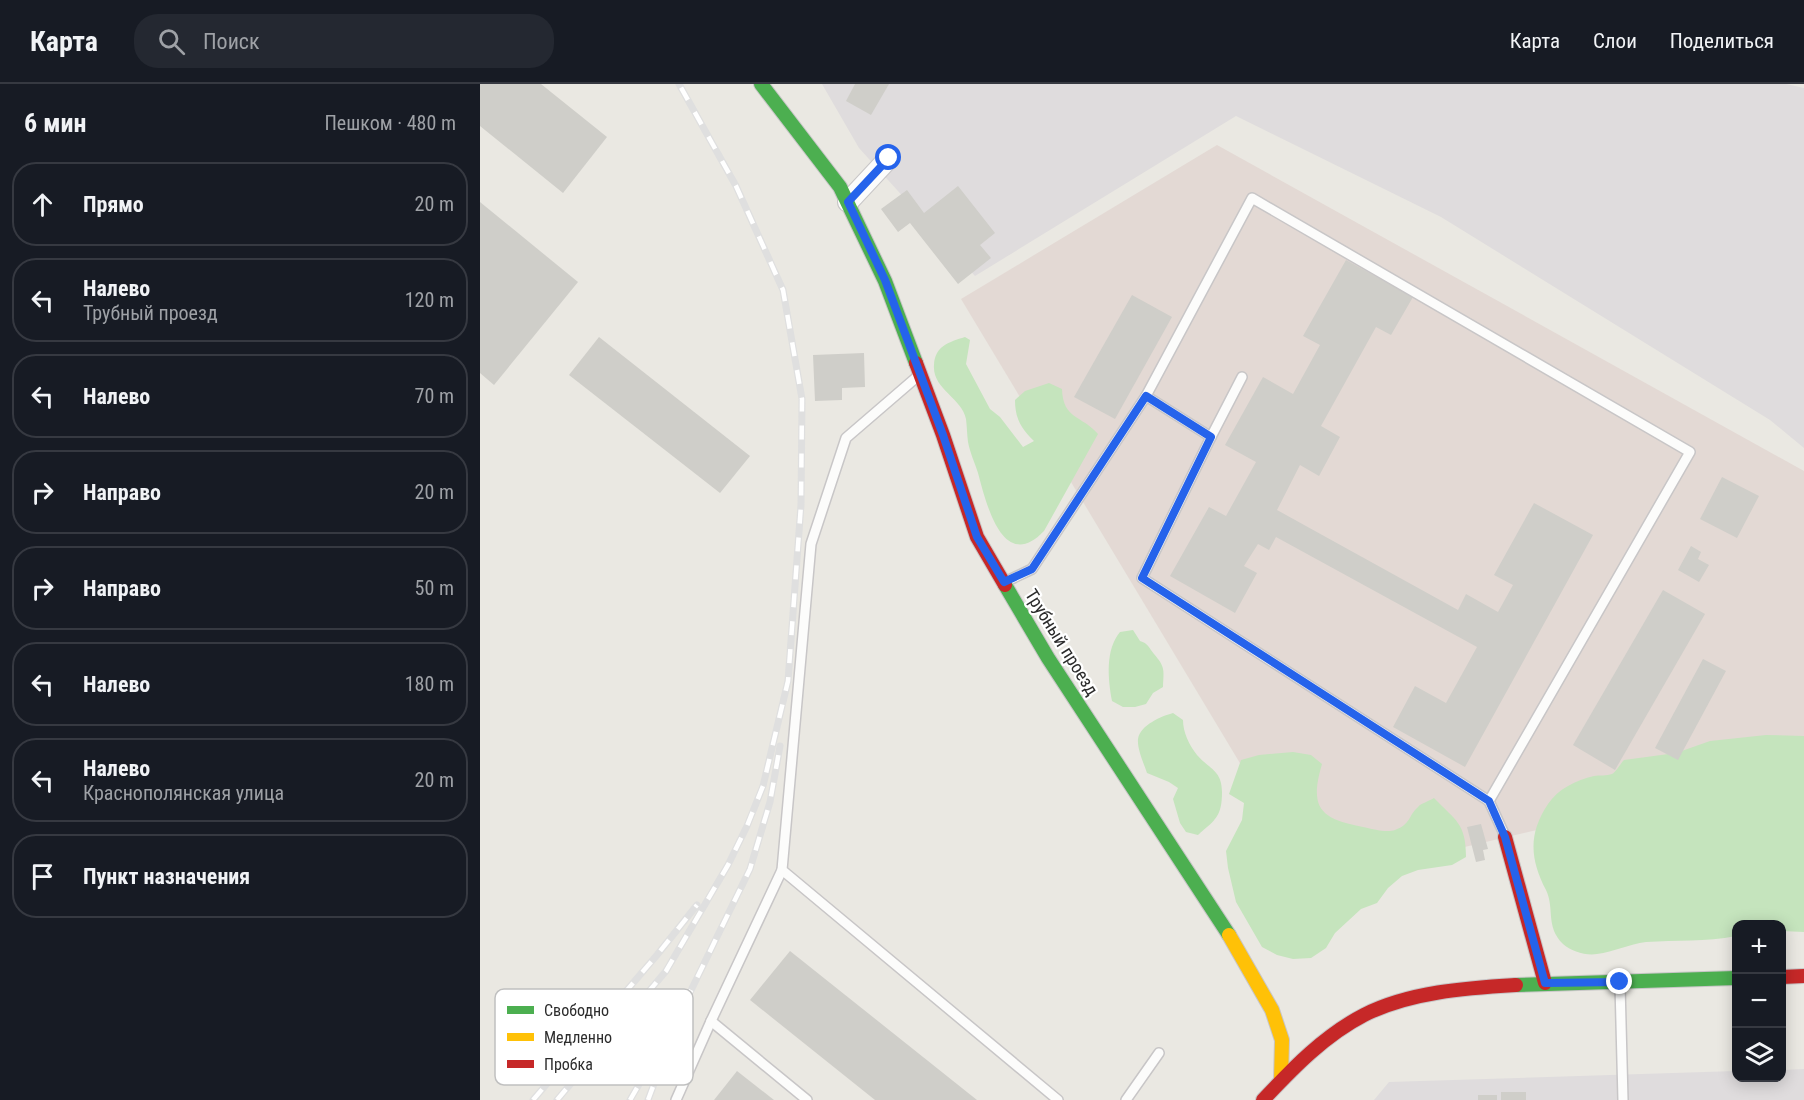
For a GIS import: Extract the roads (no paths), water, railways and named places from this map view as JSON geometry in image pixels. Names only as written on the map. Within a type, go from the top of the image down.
[{"type":"street","name":"Трубный проезд","points":[[761,84],[840,187],[848,202],[885,280],[977,537],[1048,658],[1224,926],[1272,1010],[1282,1040],[1281,1080]]},
{"type":"street","points":[[848,202],[889,158]]},
{"type":"street","points":[[1505,837],[1545,983]]},
{"type":"street","points":[[1786,977],[1804,976]]},
{"type":"street","points":[[1263,1100],[1281,1080],[1335,1033],[1378,1009],[1440,993],[1545,983],[1732,978]]},
{"type":"lane","points":[[1004,582],[1032,569],[1146,396],[1252,198],[1690,452],[1489,801]]},
{"type":"lane","points":[[693,1062],[782,870],[811,544],[846,438],[920,375]]},
{"type":"lane","points":[[1242,377],[1142,578],[1489,801],[1505,837]]},
{"type":"lane","points":[[1146,396],[1211,437]]},
{"type":"lane","points":[[782,870],[1058,1100]]},
{"type":"lane","points":[[1620,982],[1623,1100]]},
{"type":"lane","points":[[711,1021],[807,1100]]},
{"type":"lane","points":[[1126,1100],[1159,1053]]},
{"type":"lane","points":[[676,1100],[683,1085]]},
{"type":"railway","points":[[651,989],[666,971],[728,865],[763,786],[788,681],[801,505],[802,399],[783,290],[736,186],[679,84]]},
{"type":"railway","points":[[692,989],[750,869],[770,802],[780,746]]},
{"type":"railway","points":[[628,989],[697,905]]},
{"type":"railway","points":[[533,1100],[546,1085]]},
{"type":"railway","points":[[557,1100],[570,1085]]},
{"type":"railway","points":[[630,1100],[639,1085]]},
{"type":"railway","points":[[648,1100],[654,1085]]}]
